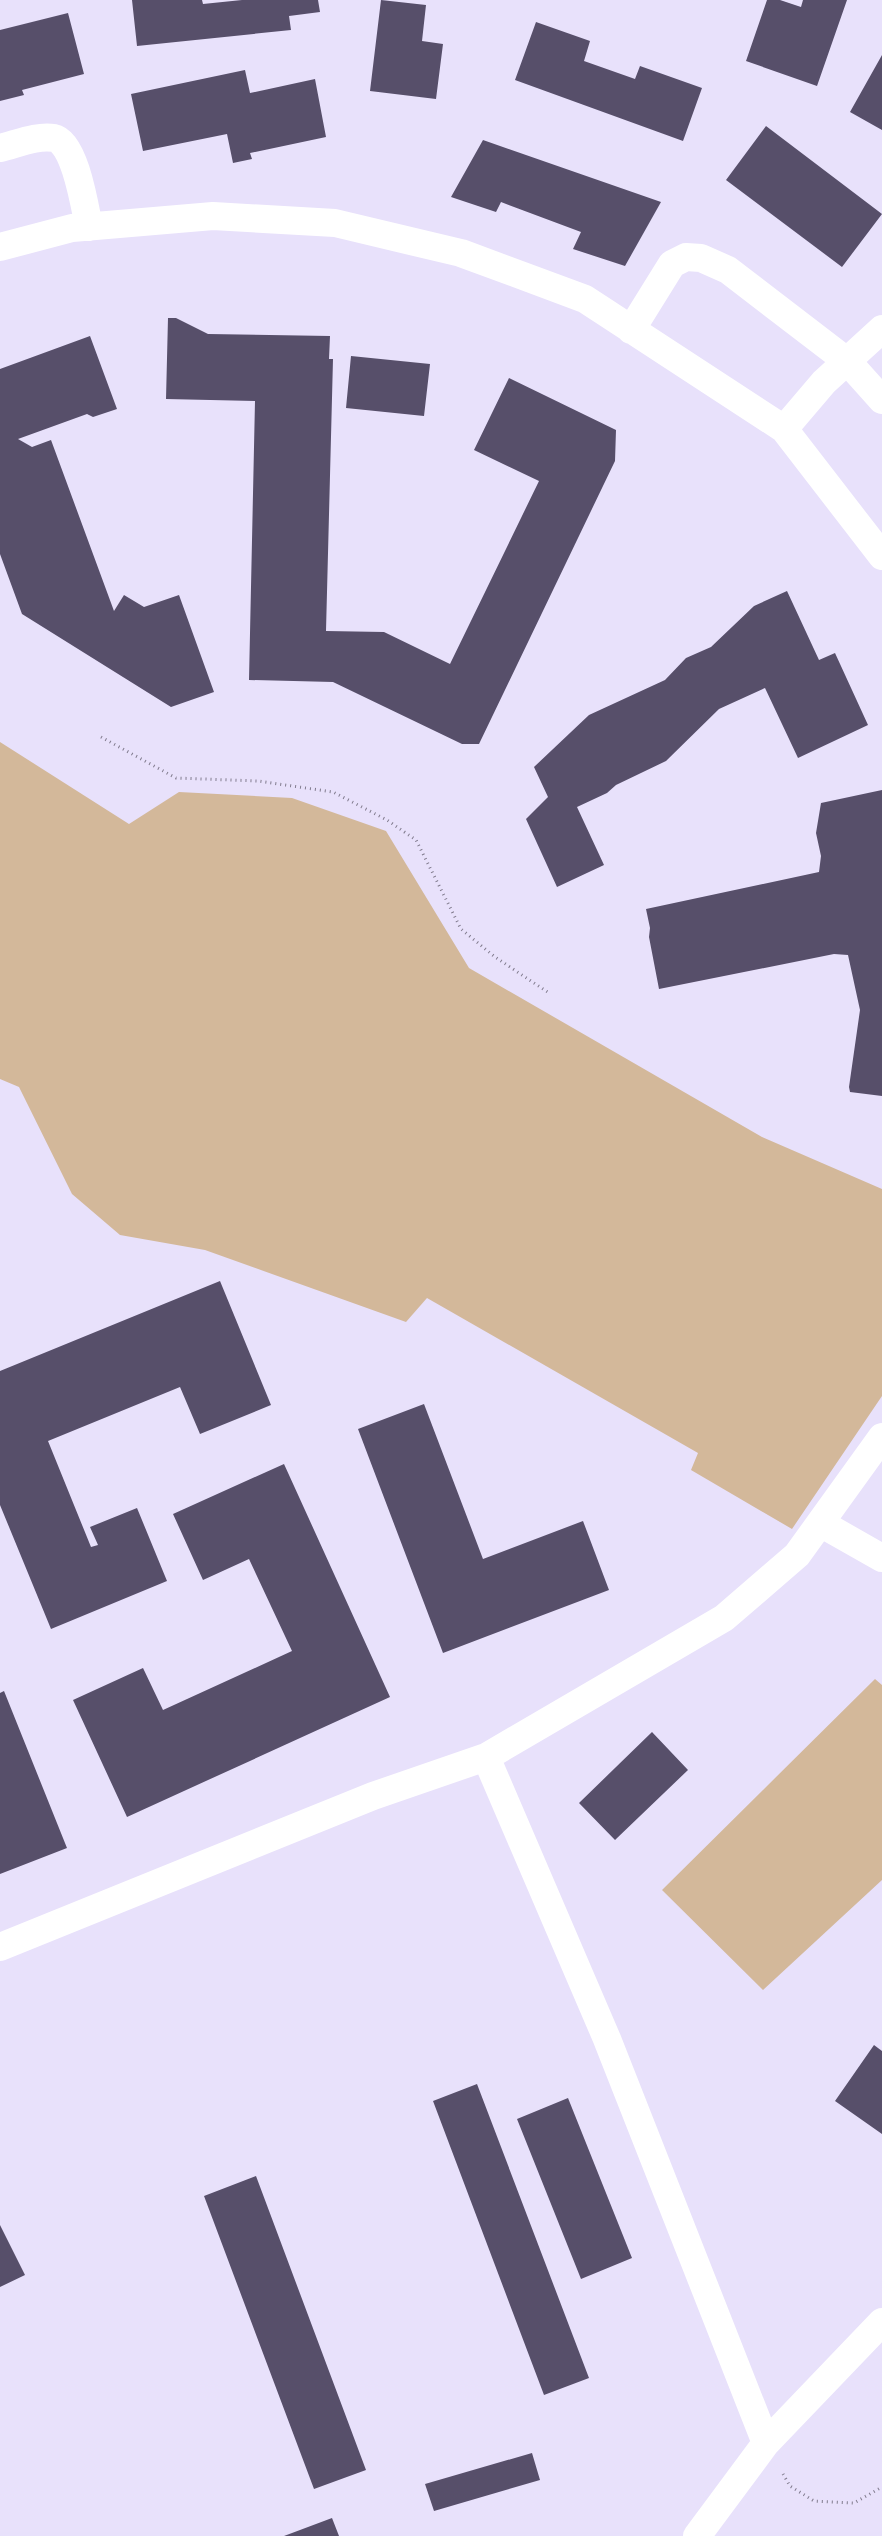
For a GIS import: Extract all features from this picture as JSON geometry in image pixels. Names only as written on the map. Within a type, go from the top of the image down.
[{"type":"street","points":[[0,148],[37,138],[56,138],[64,145],[72,159],[89,227]]},
{"type":"street","points":[[0,247],[72,228],[213,216],[335,223],[461,253],[585,299],[784,429],[882,556]]},
{"type":"street","points":[[631,330],[672,264],[686,257],[701,258],[728,270],[848,362],[882,400]]},
{"type":"street","points":[[784,429],[824,382],[882,330]]},
{"type":"street","points":[[0,1947],[373,1796],[486,1757],[724,1618],[797,1555],[822,1524],[882,1437]]},
{"type":"street","points":[[822,1524],[882,1558]]},
{"type":"street","points":[[486,1757],[607,2039],[766,2443]]},
{"type":"street","points":[[697,2536],[766,2443],[882,2322]]},
{"type":"path","points":[[101,737],[176,778],[258,781],[332,792],[387,820],[416,840],[461,929],[495,957],[549,993]]},
{"type":"path","points":[[766,2443],[790,2486],[814,2501],[854,2504],[882,2487]]},
{"type":"shaded area","points":[[0,742],[129,824],[179,792],[292,798],[386,831],[469,968],[762,1137],[882,1189],[882,1396],[792,1529],[691,1470],[698,1453],[427,1298],[406,1322],[205,1250],[120,1235],[72,1194],[19,1087],[0,1079]]},
{"type":"shaded area","points":[[875,1679],[882,1685],[882,1880],[763,1990],[662,1890]]},
{"type":"building","points":[[132,0],[202,0],[203,4],[242,0],[318,0],[320,12],[289,16],[291,30],[137,46]]},
{"type":"building","points":[[381,0],[426,5],[422,41],[443,44],[436,99],[370,91]]},
{"type":"building","points":[[767,0],[780,0],[801,7],[803,0],[847,0],[817,86],[746,61]]},
{"type":"building","points":[[68,13],[84,74],[22,90],[24,95],[0,101],[0,30]]},
{"type":"building","points":[[536,22],[590,41],[584,61],[635,79],[640,66],[702,88],[683,141],[515,80]]},
{"type":"building","points":[[882,55],[882,130],[850,112]]},
{"type":"building","points":[[245,70],[250,93],[315,79],[326,137],[250,153],[252,159],[233,163],[227,134],[143,151],[131,94]]},
{"type":"building","points":[[766,126],[882,214],[842,267],[726,180]]},
{"type":"building","points":[[483,140],[661,202],[625,266],[573,249],[581,232],[501,202],[496,212],[451,197]]},
{"type":"building","points":[[168,318],[176,318],[208,334],[330,336],[329,359],[333,359],[326,631],[384,632],[450,664],[539,481],[474,450],[509,378],[616,430],[615,461],[479,744],[462,744],[333,682],[249,680],[255,401],[166,399]]},
{"type":"building","points":[[90,336],[117,409],[93,417],[87,414],[18,439],[32,447],[51,440],[114,611],[124,595],[144,607],[179,595],[214,692],[171,707],[22,614],[0,554],[0,369]]},
{"type":"building","points":[[351,356],[430,364],[424,416],[346,408]]},
{"type":"building","points":[[787,591],[819,660],[835,653],[868,725],[798,758],[765,688],[719,709],[666,761],[616,785],[607,793],[577,807],[604,865],[557,887],[526,819],[548,797],[534,767],[589,715],[665,680],[686,658],[711,647],[754,606]]},
{"type":"building","points":[[882,790],[882,1096],[850,1092],[849,1087],[860,1010],[848,955],[834,954],[659,989],[649,937],[650,928],[646,909],[819,872],[821,856],[816,833],[821,803]]},
{"type":"building","points":[[220,1281],[271,1405],[200,1434],[180,1387],[48,1441],[91,1547],[98,1545],[90,1527],[137,1508],[167,1581],[51,1629],[0,1505],[0,1371]]},
{"type":"building","points":[[424,1404],[483,1559],[583,1521],[609,1590],[443,1653],[358,1429]]},
{"type":"building","points":[[284,1464],[390,1697],[127,1817],[73,1700],[143,1668],[163,1710],[292,1651],[249,1559],[203,1580],[173,1514]]},
{"type":"building","points":[[4,1691],[67,1848],[0,1874],[0,1693]]},
{"type":"building","points":[[652,1732],[688,1770],[615,1840],[579,1803]]},
{"type":"building","points":[[874,2045],[882,2051],[882,2134],[835,2101]]},
{"type":"building","points":[[477,2084],[589,2378],[544,2395],[433,2101]]},
{"type":"building","points":[[568,2098],[632,2258],[581,2279],[517,2119]]},
{"type":"building","points":[[256,2176],[366,2470],[314,2489],[204,2196]]},
{"type":"building","points":[[0,2225],[25,2275],[0,2287]]},
{"type":"building","points":[[532,2453],[540,2480],[434,2511],[425,2484]]},
{"type":"building","points":[[332,2518],[339,2536],[284,2536]]}]
